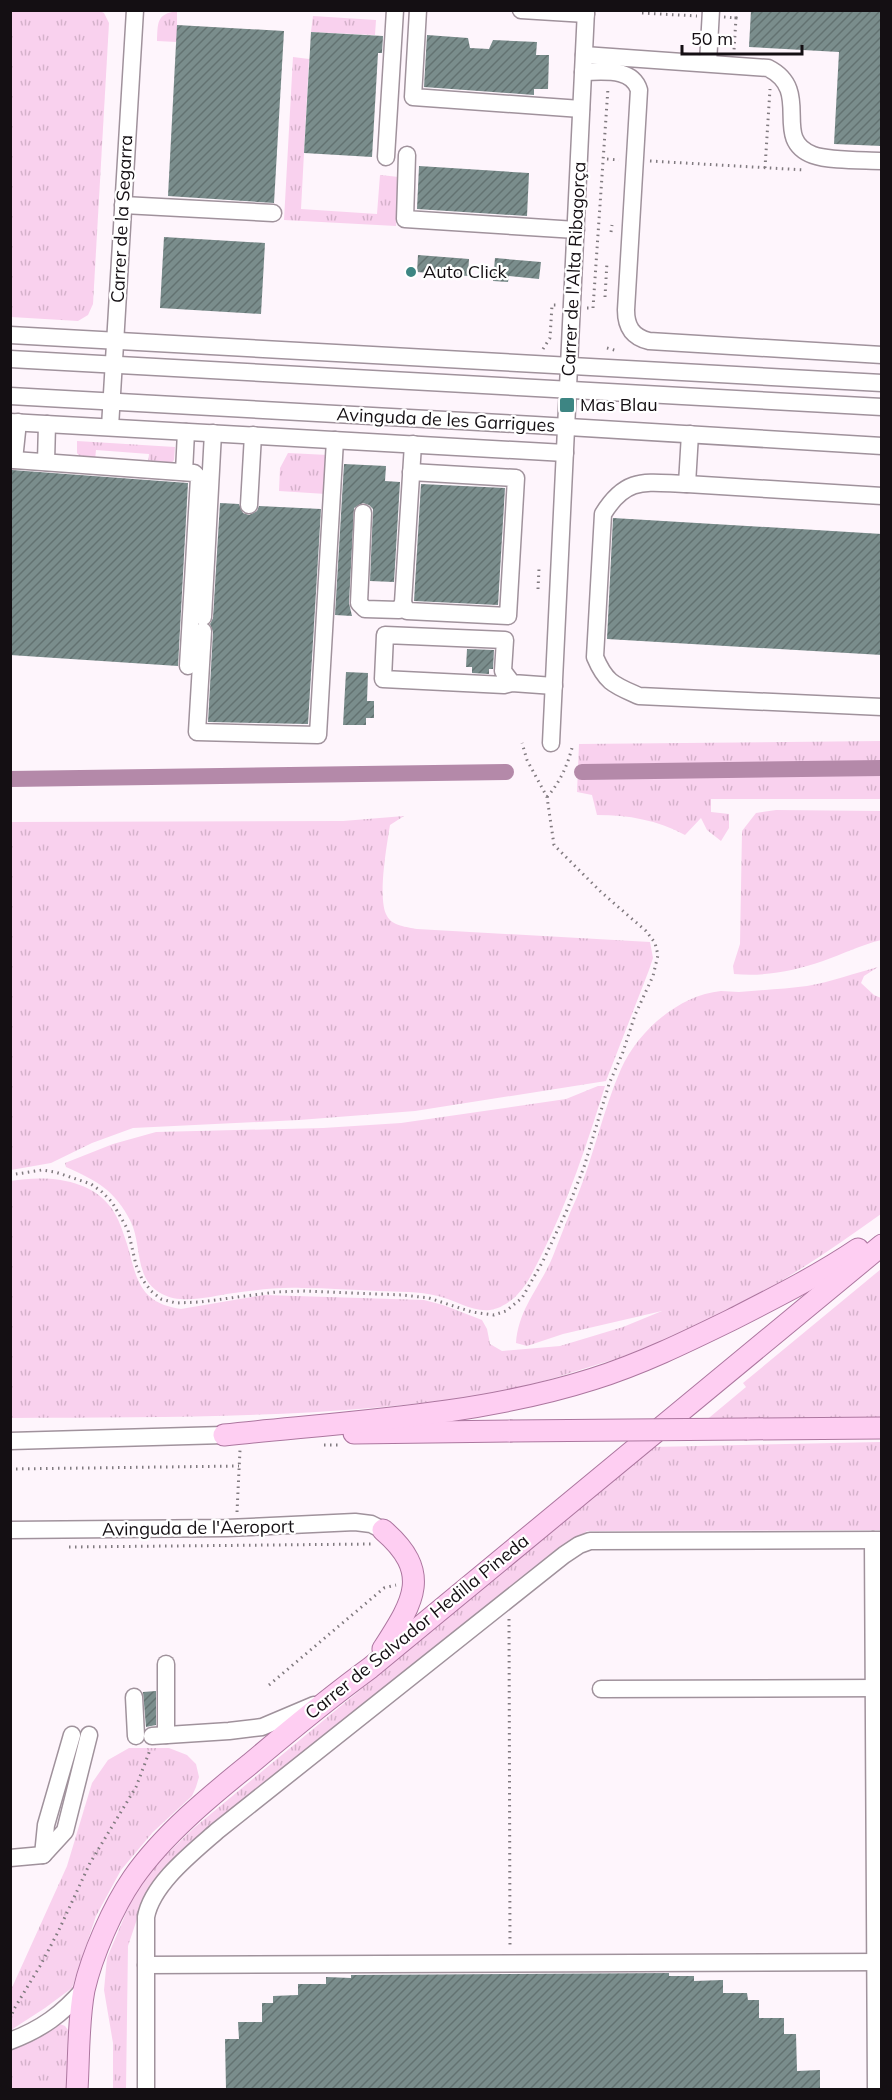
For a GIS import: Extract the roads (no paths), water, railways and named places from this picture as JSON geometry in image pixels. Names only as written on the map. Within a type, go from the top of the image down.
[{"type":"main road","points":[[224,1435],[476,1406],[592,1379],[662,1354],[759,1306],[832,1266],[882,1234]]},
{"type":"main road","name":"Carrer de Salvador Hedilla Pineda","points":[[76,2090],[84,1989],[116,1906],[134,1877],[151,1856],[224,1785],[328,1699],[370,1668],[882,1245]]},
{"type":"main road","points":[[224,1435],[882,1428]]},
{"type":"main road","points":[[370,1668],[404,1616],[413,1589],[412,1566],[406,1555],[398,1543],[379,1537]]},
{"type":"street","name":"Carrer de la Segarra","points":[[110,427],[135,10]]},
{"type":"street","points":[[386,158],[395,10]]},
{"type":"street","points":[[418,10],[413,97],[581,108]]},
{"type":"street","points":[[521,10],[586,13]]},
{"type":"street","points":[[708,63],[711,10]]},
{"type":"street","name":"Carrer de l'Alta Ribagorça","points":[[551,743],[586,13]]},
{"type":"street","points":[[583,64],[708,63],[763,67],[779,74],[787,83],[791,94],[793,136],[799,146],[819,157],[882,161]]},
{"type":"street","points":[[583,64],[630,76],[637,83],[639,93],[626,314],[628,327],[636,337],[649,342],[882,355]]},
{"type":"street","points":[[407,155],[405,219],[576,230]]},
{"type":"street","points":[[123,205],[273,213]]},
{"type":"street","points":[[10,335],[882,383]]},
{"type":"street","name":"Avinguda de les Garrigues","points":[[10,359],[882,407]]},
{"type":"street","name":"Avinguda de les Garrigues","points":[[10,396],[882,446]]},
{"type":"street","points":[[14,422],[12,459],[194,473],[199,478],[188,666]]},
{"type":"street","name":"Avinguda de les Garrigues","points":[[14,422],[565,453]]},
{"type":"street","points":[[46,462],[47,424]]},
{"type":"street","points":[[184,472],[186,432]]},
{"type":"street","points":[[213,433],[197,732],[318,735],[335,440]]},
{"type":"street","points":[[687,484],[690,434]]},
{"type":"street","points":[[249,505],[253,435]]},
{"type":"street","points":[[363,513],[359,603],[365,609],[399,610],[403,603],[413,444]]},
{"type":"street","points":[[403,603],[407,611],[508,616],[516,478],[411,472]]},
{"type":"street","points":[[882,496],[687,484],[641,483],[625,487],[612,499],[603,514],[595,657],[603,675],[618,687],[639,696],[882,708]]},
{"type":"street","points":[[515,683],[503,671],[505,640],[385,635],[383,679],[554,686]]},
{"type":"street","points":[[10,1441],[224,1435]]},
{"type":"street","name":"Avinguda de l'Aeroport","points":[[10,1530],[236,1528],[355,1522],[370,1524],[379,1537]]},
{"type":"street","points":[[146,2090],[147,1911],[164,1881],[217,1831],[575,1547],[590,1541],[877,1540],[876,2090]]},
{"type":"street","points":[[151,1736],[166,1664]]},
{"type":"street","points":[[602,1689],[878,1688]]},
{"type":"street","points":[[134,1697],[151,1736]]},
{"type":"street","points":[[151,1736],[262,1727],[328,1699]]},
{"type":"street","points":[[43,1855],[46,1825],[72,1735]]},
{"type":"street","points":[[10,1858],[43,1855],[65,1831],[90,1735]]},
{"type":"street","points":[[146,1965],[878,1962]]},
{"type":"street","points":[[10,2041],[50,2022],[84,1989]]},
{"type":"waterway","points":[[582,772],[882,768]]},
{"type":"waterway","points":[[10,779],[506,772]]},
{"type":"place","name":"Auto Click","points":[[411,272]]},
{"type":"place","name":"Mas Blau","points":[[567,405]]}]
